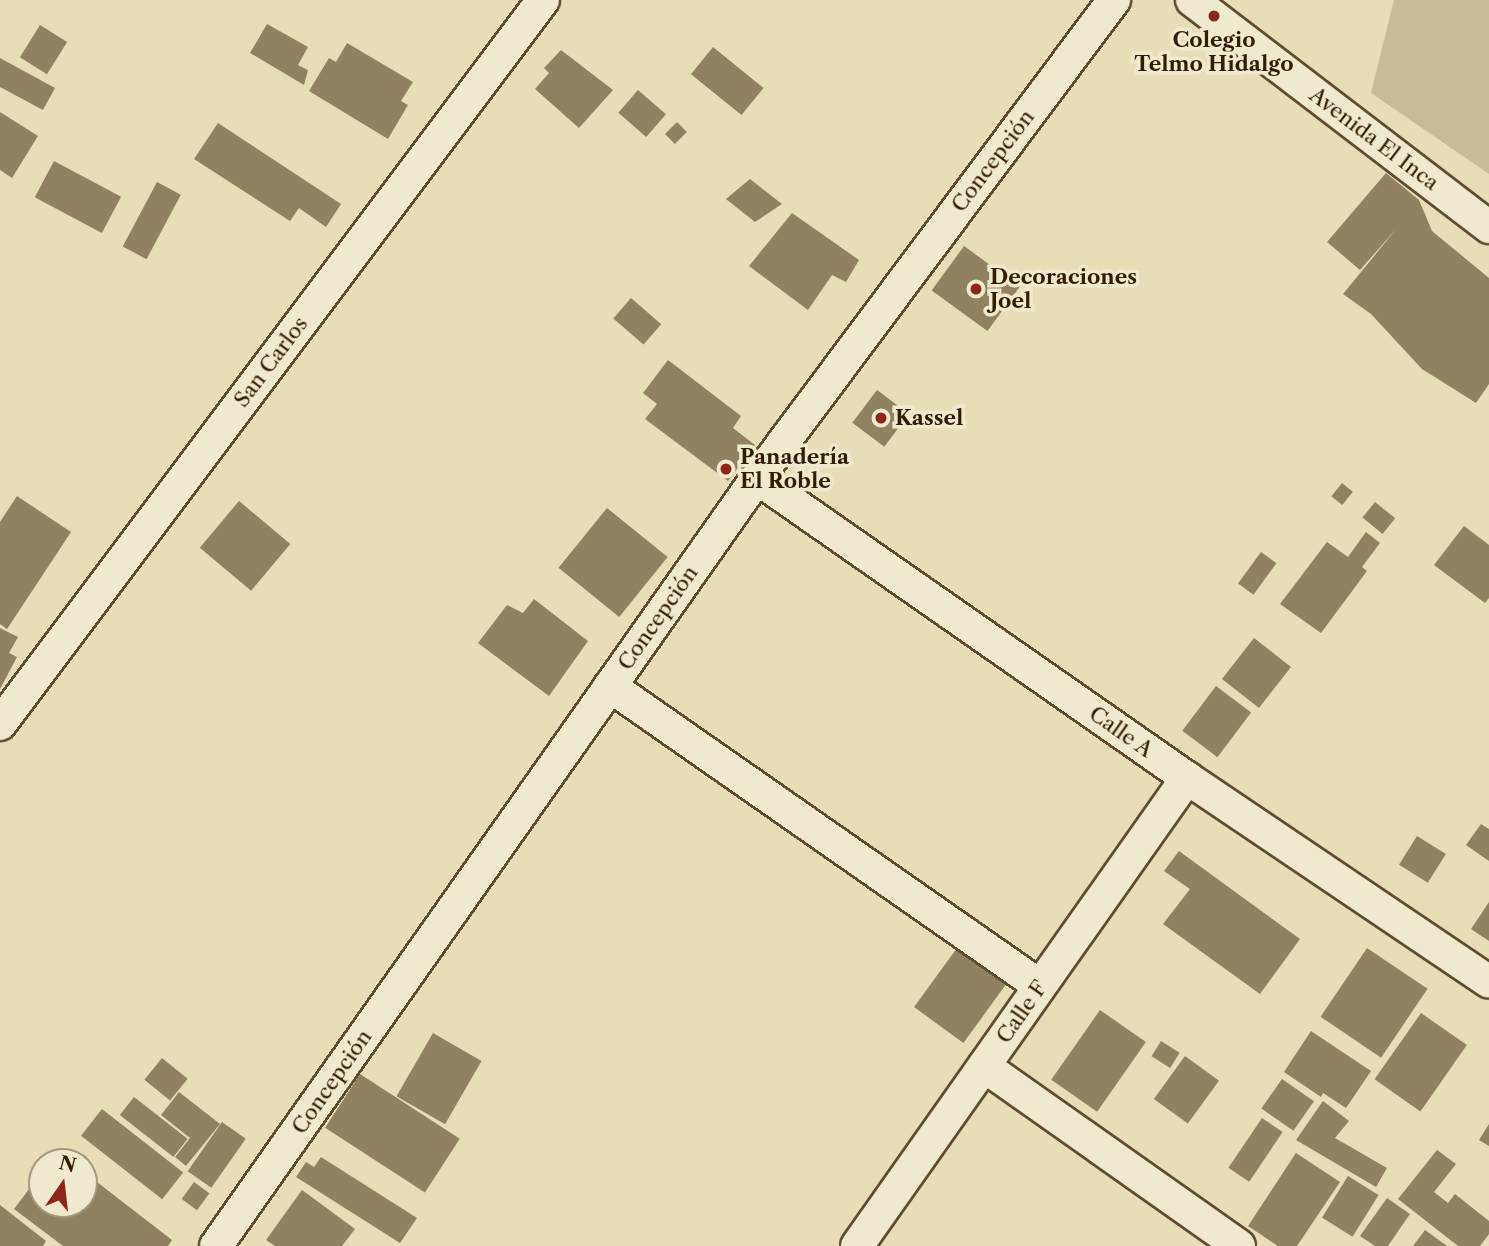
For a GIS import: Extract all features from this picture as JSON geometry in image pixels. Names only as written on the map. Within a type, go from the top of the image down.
[{"type":"street","name":"San Carlos","points":[[0,724],[543,0]]},
{"type":"street","name":"Concepción","points":[[216,1246],[757,478],[1114,0]]},
{"type":"street","name":"Avenida El Inca","points":[[1192,0],[1489,228]]},
{"type":"street","name":"Calle A","points":[[757,478],[1187,778],[1489,982]]},
{"type":"street","points":[[610,686],[1040,986]]},
{"type":"street","name":"Calle F","points":[[858,1246],[1187,778]]},
{"type":"street","points":[[984,1066],[1238,1246]]},
{"type":"shaded area","points":[[1394,0],[1489,0],[1489,174],[1371,93]]},
{"type":"building","points":[[267,24],[308,47],[298,65],[308,70],[304,85],[250,53]]},
{"type":"building","points":[[40,25],[67,42],[47,74],[20,57]]},
{"type":"building","points":[[347,43],[413,82],[401,101],[408,105],[388,139],[309,91],[329,58],[336,62]]},
{"type":"building","points":[[713,47],[764,88],[741,115],[691,74]]},
{"type":"building","points":[[561,50],[613,90],[579,128],[535,89],[549,73],[544,68]]},
{"type":"building","points":[[0,58],[55,88],[43,110],[0,87]]},
{"type":"building","points":[[638,90],[666,114],[646,137],[618,113]]},
{"type":"building","points":[[0,112],[38,136],[12,178],[0,170]]},
{"type":"building","points":[[677,122],[687,132],[675,144],[665,134]]},
{"type":"building","points":[[218,123],[341,204],[326,227],[299,208],[290,221],[194,159]]},
{"type":"building","points":[[54,161],[121,197],[102,233],[35,197]]},
{"type":"building","points":[[1386,173],[1419,200],[1432,231],[1489,278],[1489,384],[1476,403],[1422,369],[1371,314],[1343,294],[1397,228],[1360,270],[1327,242]]},
{"type":"building","points":[[750,179],[782,204],[755,222],[726,199]]},
{"type":"building","points":[[157,182],[181,195],[147,259],[123,246]]},
{"type":"building","points":[[792,213],[859,260],[846,282],[832,275],[808,310],[749,266]]},
{"type":"building","name":"Decoraciones Joel","points":[[964,246],[1020,287],[987,331],[932,290]]},
{"type":"building","points":[[631,298],[661,324],[643,345],[613,318]]},
{"type":"building","points":[[668,360],[741,416],[733,428],[755,445],[728,481],[645,419],[657,404],[643,393]]},
{"type":"building","name":"Kassel","points":[[877,390],[909,414],[884,447],[852,423]]},
{"type":"building","points":[[1342,483],[1353,492],[1342,505],[1331,496]]},
{"type":"building","points":[[17,496],[71,532],[7,629],[0,624],[0,522]]},
{"type":"building","points":[[239,501],[290,544],[251,591],[200,548]]},
{"type":"building","points":[[1375,502],[1395,518],[1383,534],[1362,518]]},
{"type":"building","points":[[607,508],[668,557],[619,617],[559,568]]},
{"type":"building","points":[[1464,526],[1489,545],[1489,598],[1485,603],[1434,565]]},
{"type":"building","points":[[1366,532],[1380,543],[1362,567],[1367,571],[1321,633],[1280,604],[1327,542],[1348,557]]},
{"type":"building","points":[[1261,552],[1276,563],[1253,595],[1238,584]]},
{"type":"building","points":[[534,599],[588,641],[549,696],[478,643],[507,605],[523,613]]},
{"type":"building","points":[[0,628],[18,637],[9,653],[17,657],[0,689]]},
{"type":"building","points":[[1254,638],[1291,667],[1259,708],[1222,679]]},
{"type":"building","points":[[1216,686],[1251,712],[1217,757],[1182,731]]},
{"type":"building","points":[[1481,824],[1489,829],[1489,861],[1466,845]]},
{"type":"building","points":[[1417,836],[1446,854],[1428,883],[1399,865]]},
{"type":"building","points":[[1179,851],[1300,939],[1260,994],[1163,924],[1190,889],[1164,871]]},
{"type":"building","points":[[1489,902],[1489,941],[1471,929]]},
{"type":"building","points":[[957,948],[1006,984],[963,1043],[914,1007]]},
{"type":"building","points":[[1367,948],[1428,989],[1381,1058],[1321,1017]]},
{"type":"building","points":[[1100,1010],[1146,1042],[1097,1112],[1051,1080]]},
{"type":"building","points":[[1421,1013],[1467,1045],[1420,1111],[1375,1079]]},
{"type":"building","points":[[1311,1031],[1371,1071],[1346,1108],[1323,1093],[1321,1097],[1284,1072]]},
{"type":"building","points":[[433,1033],[481,1061],[445,1124],[397,1096]]},
{"type":"building","points":[[1161,1041],[1180,1053],[1170,1068],[1151,1056]]},
{"type":"building","points":[[1185,1056],[1219,1081],[1188,1124],[1154,1099]]},
{"type":"building","points":[[162,1058],[188,1079],[170,1101],[144,1080]]},
{"type":"building","points":[[360,1074],[460,1139],[425,1192],[325,1128]]},
{"type":"building","points":[[1282,1079],[1314,1101],[1293,1131],[1261,1108]]},
{"type":"building","points":[[179,1092],[220,1124],[186,1166],[175,1157],[190,1138],[161,1115]]},
{"type":"building","points":[[134,1097],[188,1139],[173,1157],[120,1115]]},
{"type":"building","points":[[1323,1101],[1349,1121],[1335,1138],[1387,1168],[1376,1187],[1296,1140]]},
{"type":"building","points":[[102,1109],[183,1172],[162,1199],[81,1136]]},
{"type":"building","points":[[1262,1118],[1283,1132],[1249,1182],[1228,1168]]},
{"type":"building","points":[[222,1122],[246,1139],[211,1188],[188,1171]]},
{"type":"building","points":[[1489,1124],[1489,1146],[1479,1140]]},
{"type":"building","points":[[1437,1150],[1456,1164],[1434,1192],[1448,1203],[1455,1194],[1489,1221],[1489,1234],[1480,1246],[1458,1246],[1398,1199]]},
{"type":"building","points":[[1296,1153],[1340,1182],[1297,1246],[1278,1246],[1248,1226]]},
{"type":"building","points":[[321,1157],[417,1218],[400,1243],[296,1177],[306,1162],[314,1167]]},
{"type":"building","points":[[1348,1176],[1379,1195],[1353,1237],[1322,1218]]},
{"type":"building","points":[[194,1182],[209,1193],[197,1210],[182,1199]]},
{"type":"building","points":[[98,1183],[172,1240],[168,1246],[63,1246],[14,1209],[28,1190],[28,1218],[98,1218]]},
{"type":"building","points":[[302,1190],[355,1229],[342,1246],[275,1246],[266,1240]]},
{"type":"building","points":[[1387,1198],[1410,1214],[1388,1246],[1375,1246],[1360,1236]]},
{"type":"building","points":[[0,1205],[46,1241],[43,1246],[0,1246]]},
{"type":"building","points":[[1425,1230],[1447,1246],[1413,1246]]},
{"type":"place","name":"Colegio Telmo Hidalgo","points":[[1214,16]]},
{"type":"place","name":"Decoraciones Joel","points":[[976,289]]},
{"type":"place","name":"Kassel","points":[[881,418]]},
{"type":"place","name":"Panadería El Roble","points":[[726,469]]}]
